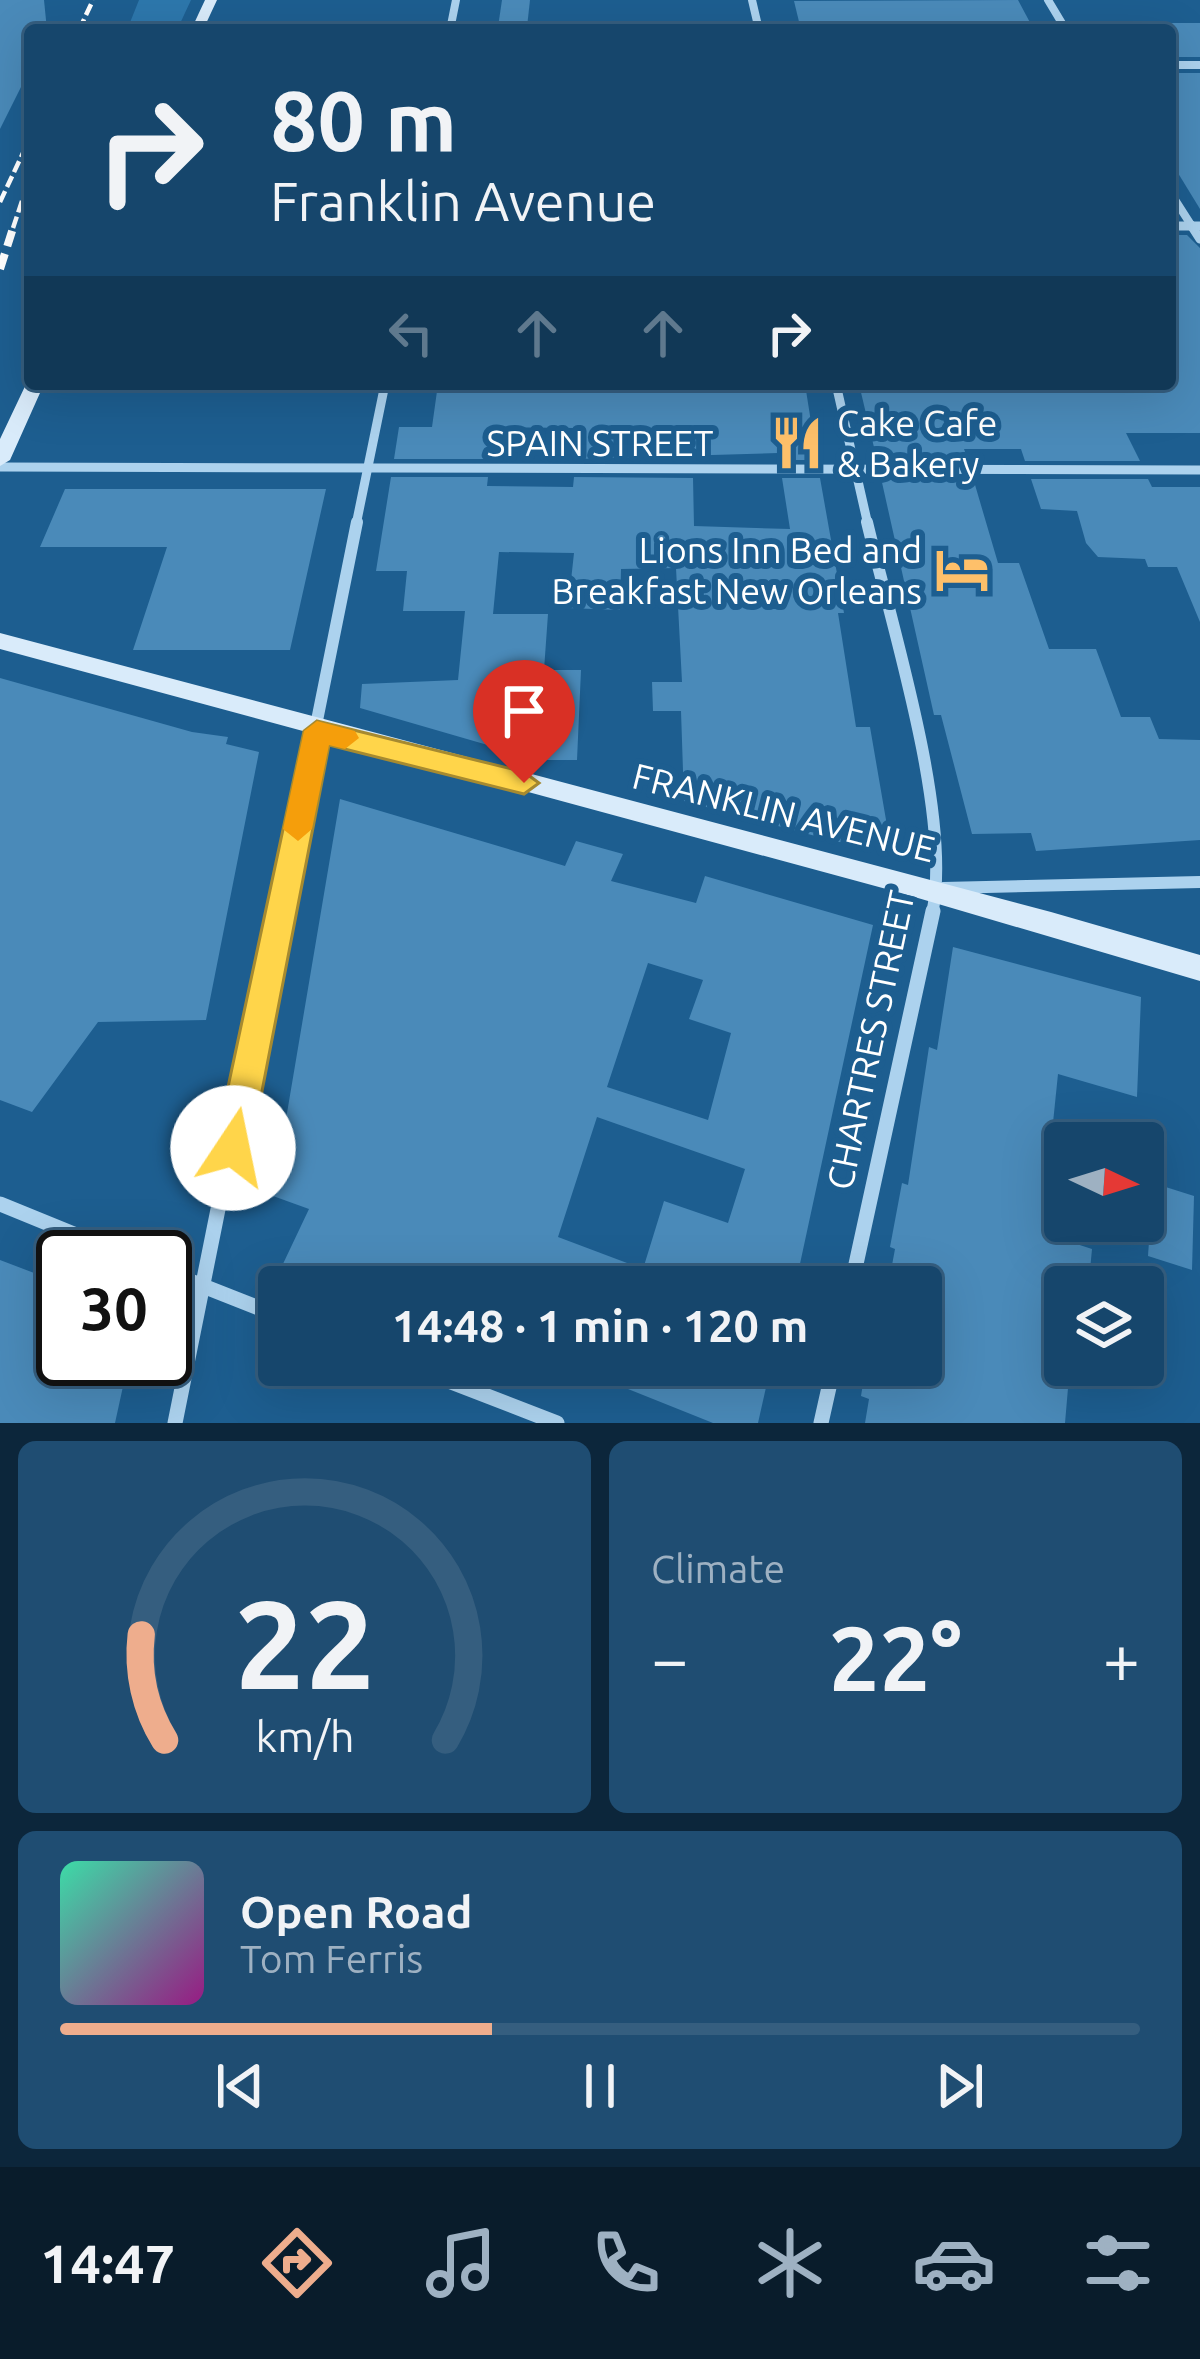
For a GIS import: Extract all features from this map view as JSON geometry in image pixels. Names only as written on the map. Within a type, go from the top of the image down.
[{"type":"street","points":[[1176,200],[1200,239]]},
{"type":"street","points":[[0,464],[32,390]]},
{"type":"street","points":[[175,1423],[384,390]]},
{"type":"street","name":"CHARTRES STREET","points":[[837,390],[935,820],[938,888],[856,1266]]},
{"type":"street","name":"SPAIN STREET","points":[[0,464],[1200,470]]},
{"type":"street","name":"FRANKLIN AVENUE","points":[[0,641],[317,731],[938,888],[1200,968]]},
{"type":"street","points":[[938,888],[1200,882]]},
{"type":"street","points":[[0,1204],[64,1230]]},
{"type":"street","points":[[192,1282],[258,1308]]},
{"type":"street","points":[[461,1386],[557,1423]]},
{"type":"street","points":[[821,1423],[829,1386]]},
{"type":"shaded area","points":[[139,0],[191,0],[180,24],[129,24]]},
{"type":"building","points":[[0,0],[44,0],[46,24],[24,24],[24,81],[0,129]]},
{"type":"building","points":[[502,0],[530,0],[527,24],[498,24]]},
{"type":"building","points":[[1018,0],[1031,24],[800,24],[794,1]]},
{"type":"building","points":[[1200,23],[1200,57],[1176,57],[1176,24],[1137,24]]},
{"type":"building","points":[[1176,73],[1200,73],[1200,209],[1176,170]]},
{"type":"building","points":[[1176,235],[1187,235],[1200,248],[1200,433],[1126,433],[1140,461],[1025,461],[1021,449],[964,449],[968,460],[877,460],[860,390],[1176,390]]},
{"type":"building","points":[[437,390],[806,390],[817,460],[780,460],[778,453],[574,459],[575,428],[494,427],[490,459],[394,459],[399,427],[432,427]]},
{"type":"building","points":[[391,477],[488,477],[487,486],[573,487],[574,477],[693,478],[694,526],[790,529],[782,478],[820,478],[844,613],[838,613],[856,727],[870,727],[890,843],[838,842],[684,801],[681,711],[653,711],[652,682],[682,682],[676,568],[621,569],[620,610],[568,608],[574,553],[499,552],[493,614],[548,614],[544,670],[581,670],[577,760],[539,760],[360,708],[362,684],[458,680],[465,611],[403,611],[407,571],[376,571]]},
{"type":"building","points":[[881,478],[973,478],[998,563],[1019,563],[1049,649],[1096,649],[1121,717],[1150,717],[1159,739],[1200,740],[1200,840],[1036,851],[1031,833],[972,834],[941,715],[934,715]]},
{"type":"building","points":[[1031,479],[1148,479],[1152,487],[1200,487],[1200,622],[1177,567],[1148,567],[1145,559],[1098,557],[1086,543],[1077,511],[1041,509]]},
{"type":"building","points":[[65,489],[326,489],[290,650],[133,650],[167,547],[40,547]]},
{"type":"building","points":[[0,678],[192,732],[228,737],[226,744],[259,752],[206,1020],[98,1022],[32,1112],[0,1100]]},
{"type":"building","points":[[340,799],[565,866],[576,841],[623,854],[611,881],[696,903],[705,876],[873,925],[800,1266],[644,1266],[664,1201],[728,1223],[745,1169],[597,1117],[558,1237],[635,1266],[282,1266],[309,1209],[273,1196]],"holes":[[[648,963],[703,980],[689,1019],[731,1033],[708,1120],[607,1087]]]},
{"type":"building","points":[[953,947],[1141,997],[1137,1097],[1058,1074],[1053,1122],[1044,1122],[1044,1242],[1070,1242],[1092,1249],[1090,1266],[1044,1266],[1044,1386],[1068,1386],[1065,1423],[865,1423],[869,1399],[861,1396],[863,1386],[942,1386],[942,1266],[892,1266],[895,1249],[890,1247],[902,1183],[908,1185],[929,1047],[937,1050]]},
{"type":"building","points":[[1164,1186],[1194,1196],[1192,1270],[1148,1256],[1149,1242],[1164,1242]]},
{"type":"building","points":[[0,1260],[36,1274],[36,1386],[123,1386],[115,1423],[0,1423]]},
{"type":"building","points":[[620,1386],[766,1386],[758,1423],[713,1423]]},
{"type":"railway","points":[[82,24],[93,0]]},
{"type":"railway","points":[[0,202],[24,151]]},
{"type":"railway","points":[[14,225],[24,195]]},
{"type":"railway","points":[[0,269],[14,225]]},
{"type":"slow traffic","points":[[298,829],[317,731],[345,738]]},
{"type":"place","name":"Cake Cafe & Bakery","points":[[797,443]]},
{"type":"place","name":"Lions Inn Bed and Breakfast New Orleans","points":[[962,570]]},
{"type":"route","points":[[233,1148],[317,731],[524,783]]}]
